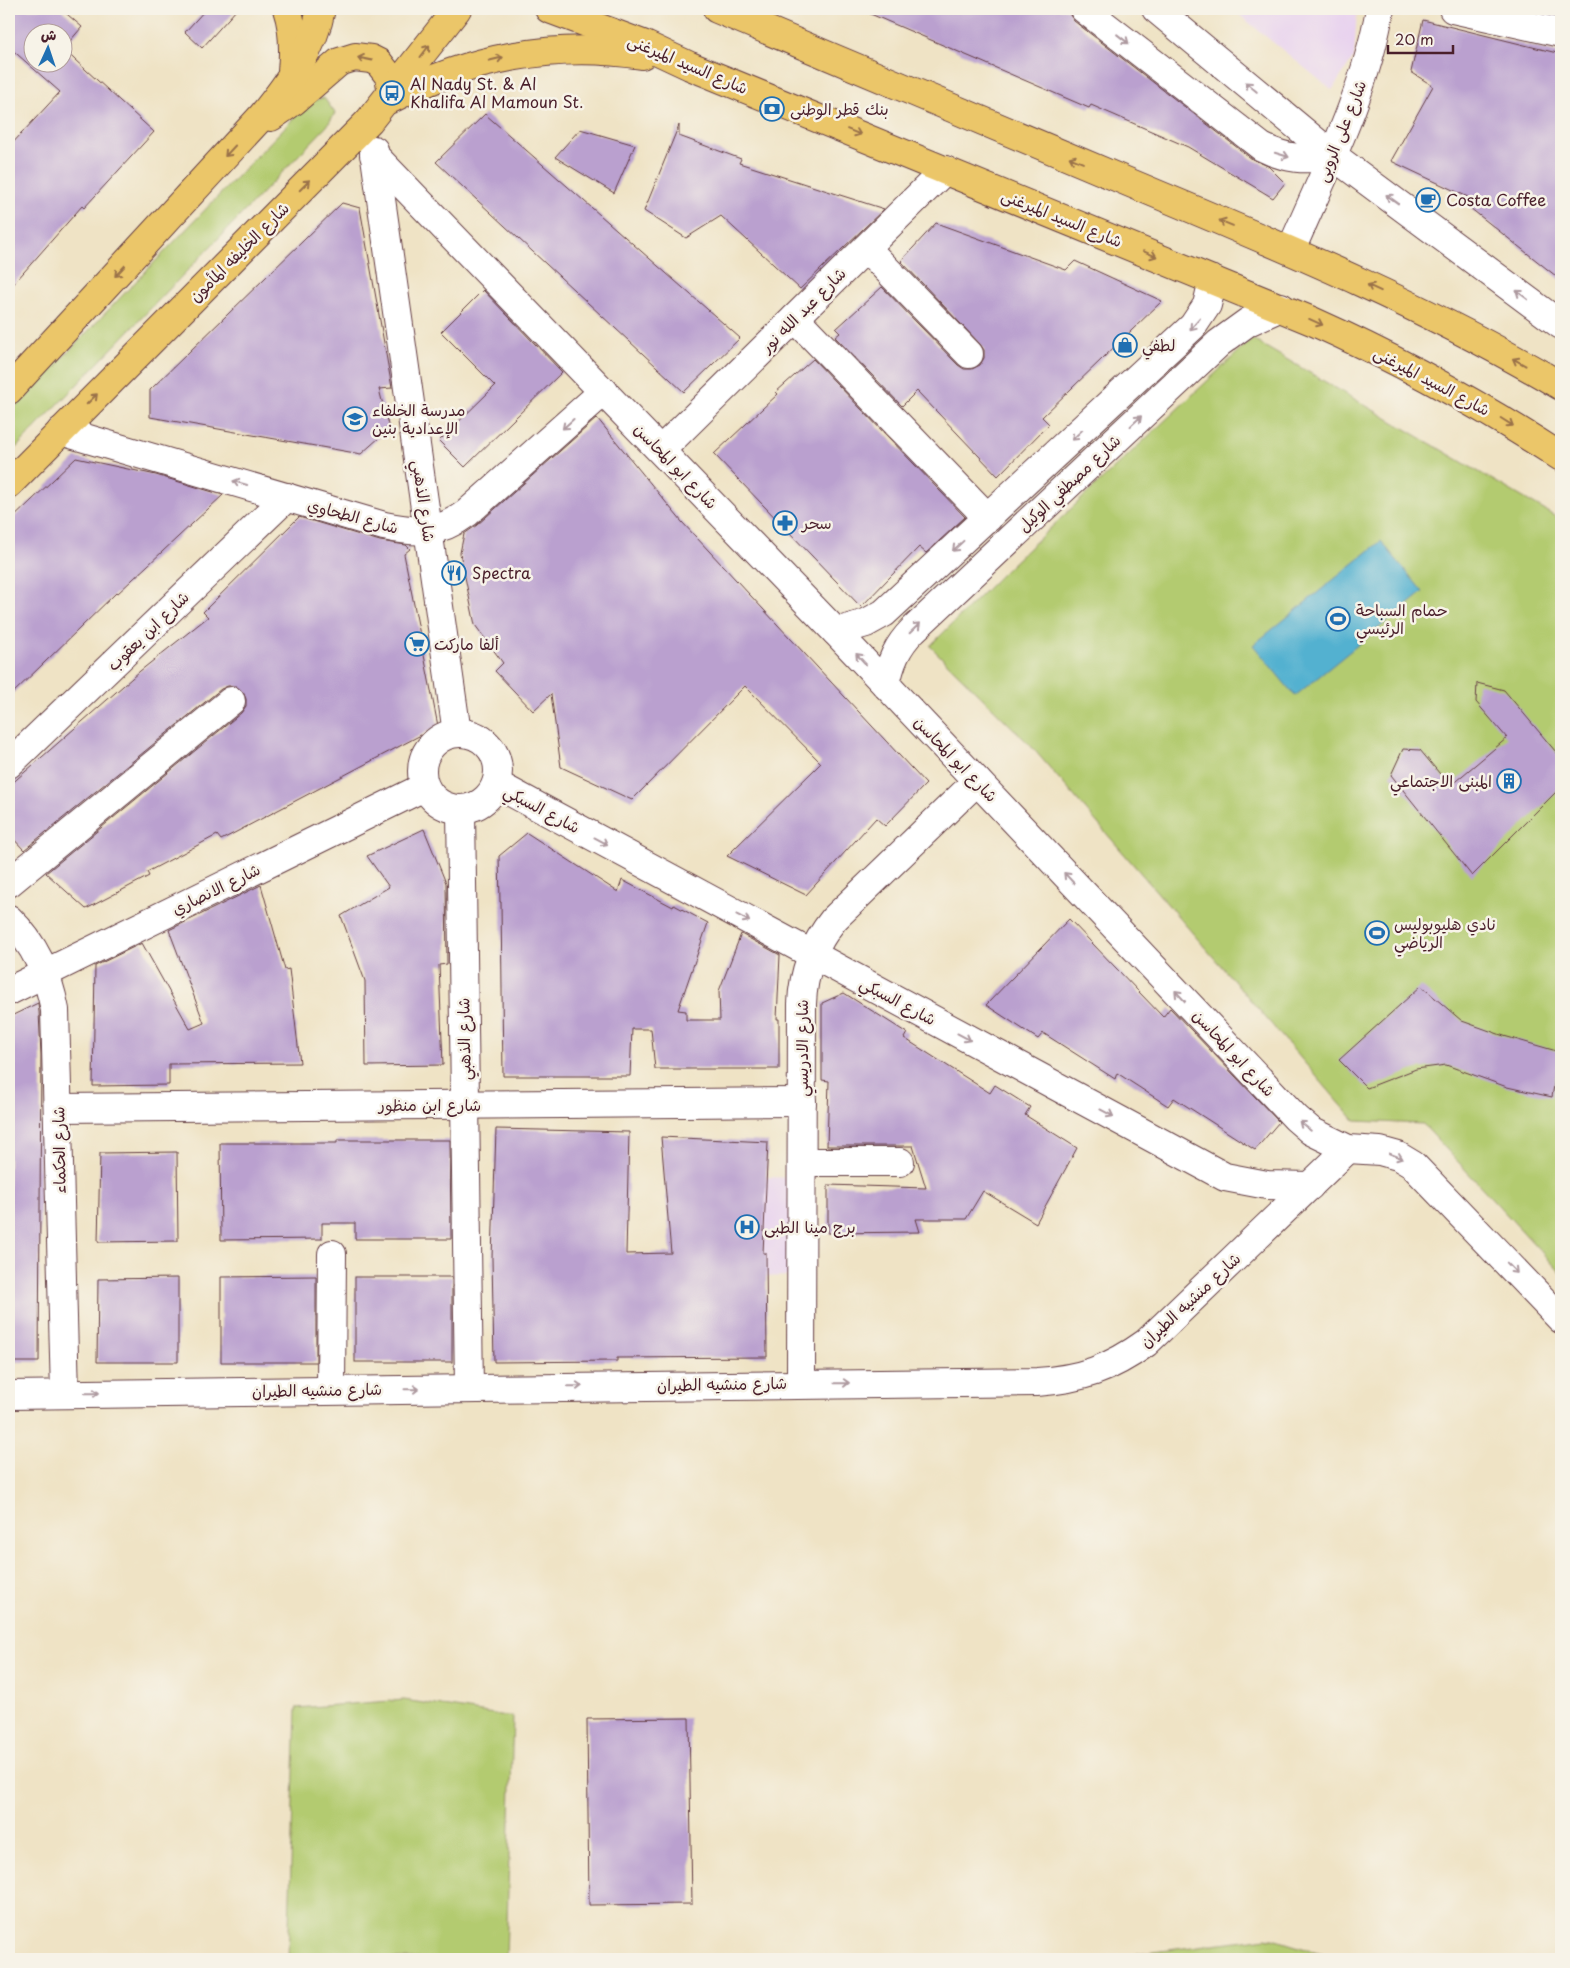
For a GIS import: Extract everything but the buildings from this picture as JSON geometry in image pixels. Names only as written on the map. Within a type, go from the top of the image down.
[{"type":"main road","points":[[287,9],[293,36],[294,56],[291,76]]},
{"type":"main road","points":[[9,389],[252,128],[278,96],[304,57],[321,9]]},
{"type":"main road","name":"شارع الخليفه المأمون","points":[[9,484],[383,105],[457,9]]},
{"type":"main road","name":"شارع السيد الميرغنى","points":[[549,9],[627,38],[690,66],[1281,307],[1422,374],[1499,417],[1561,456]]},
{"type":"main road","points":[[600,9],[627,38]]},
{"type":"main road","points":[[717,9],[1291,250],[1417,308],[1561,386]]},
{"type":"main road","points":[[383,105],[414,87],[442,75],[503,57],[534,52],[565,50],[605,51],[652,57],[690,66]]},
{"type":"main road","points":[[252,128],[294,101],[346,58],[363,57],[379,64],[389,76],[383,105]]},
{"type":"street","points":[[1084,9],[1253,140],[1274,153],[1302,160],[1332,155]]},
{"type":"street","points":[[1156,9],[1332,155],[1561,324]]},
{"type":"street","name":"شارع على الروبى","points":[[1291,250],[1350,116],[1364,76],[1380,9]]},
{"type":"street","points":[[1453,9],[1561,34]]},
{"type":"street","name":"شارع الذهبي","points":[[383,105],[374,155],[457,733]]},
{"type":"street","points":[[1253,140],[1277,109]]},
{"type":"street","name":"شارع ابو المحاسن","points":[[374,155],[836,632],[1296,1118],[1312,1131],[1348,1149],[1380,1151],[1398,1156],[1413,1165],[1561,1319]]},
{"type":"street","name":"شارع عبد الله نور","points":[[660,450],[945,170]]},
{"type":"street","points":[[866,248],[969,354]]},
{"type":"street","name":"شارع مصطفي الوكيل","points":[[836,632],[866,623],[884,613],[988,518],[1193,326],[1207,305],[1213,280]]},
{"type":"street","name":"شارع مصطفي الوكيل","points":[[886,686],[896,651],[913,630],[1219,343],[1248,322],[1281,307]]},
{"type":"street","points":[[795,318],[988,518]]},
{"type":"street","name":"شارع الطحاوي","points":[[61,431],[384,526],[428,531],[450,524],[467,513],[604,391]]},
{"type":"street","name":"شارع ابن يعقوب","points":[[9,764],[286,497]]},
{"type":"street","points":[[9,883],[231,700]]},
{"type":"street","points":[[457,733],[468,734],[478,738],[490,748],[497,763],[496,784],[486,800],[479,805],[461,810],[452,809],[435,802],[424,787],[422,766],[424,756],[437,740],[447,735],[457,733]]},
{"type":"street","name":"شارع الادريسي","points":[[802,1383],[802,992],[811,955],[821,936],[834,919],[977,781]]},
{"type":"street","name":"شارع السبكي","points":[[496,784],[1225,1177],[1267,1185],[1310,1186]]},
{"type":"street","name":"شارع الانصاري","points":[[9,991],[424,787]]},
{"type":"street","name":"شارع الذهبي","points":[[461,810],[469,1388]]},
{"type":"street","name":"شارع الحكماء","points":[[9,919],[30,943],[46,973],[55,1010],[65,1394]]},
{"type":"street","name":"شارع ابن منظور","points":[[58,1108],[802,1102]]},
{"type":"street","name":"شارع منشيه الطيران","points":[[9,1395],[802,1383],[1037,1382],[1076,1378],[1113,1365],[1146,1343],[1348,1149]]},
{"type":"street","points":[[802,1162],[900,1162]]},
{"type":"street","points":[[331,1390],[332,1254]]},
{"type":"shaded area","points":[[1232,9],[1357,9],[1354,57],[1332,90]]},
{"type":"shaded area","name":"برج مينا الطبى","points":[[697,1175],[797,1178],[796,1276],[698,1278]]},
{"type":"green space","points":[[324,98],[335,113],[327,126],[9,455],[9,413],[310,101]]},
{"type":"green space","name":"نادي هليوبوليس الرياضي","points":[[1252,339],[1561,520],[1561,1273],[1423,1124],[1355,1121],[1030,745],[930,646],[1010,566]]},
{"type":"green space","points":[[404,1700],[513,1717],[506,1959],[288,1959],[296,1708]]},
{"type":"green space","points":[[1267,1937],[1338,1959],[1101,1959]]},
{"type":"water","name":"حمام السباحة الرئيسي","points":[[1381,541],[1423,592],[1295,696],[1253,645]]},
{"type":"place","name":"Al Nady St. & Al Khalifa Al Mamoun St.","points":[[392,93]]},
{"type":"place","name":"بنك قطر الوطنى","points":[[772,109]]},
{"type":"place","name":"Costa Coffee","points":[[1428,200]]},
{"type":"place","name":"لطفي","points":[[1125,345]]},
{"type":"place","name":"مدرسة الخلفاء الإعدادية بنين","points":[[355,419]]},
{"type":"place","name":"سحر","points":[[785,523]]},
{"type":"place","name":"Spectra","points":[[454,573]]},
{"type":"place","name":"حمام السباحة الرئيسي","points":[[1338,619]]},
{"type":"place","name":"ألفا ماركت","points":[[417,644]]},
{"type":"place","name":"المبنى الاجتماعي","points":[[1509,781]]},
{"type":"place","name":"نادي هليوبوليس الرياضي","points":[[1377,933]]},
{"type":"place","name":"برج مينا الطبى","points":[[747,1227]]}]
